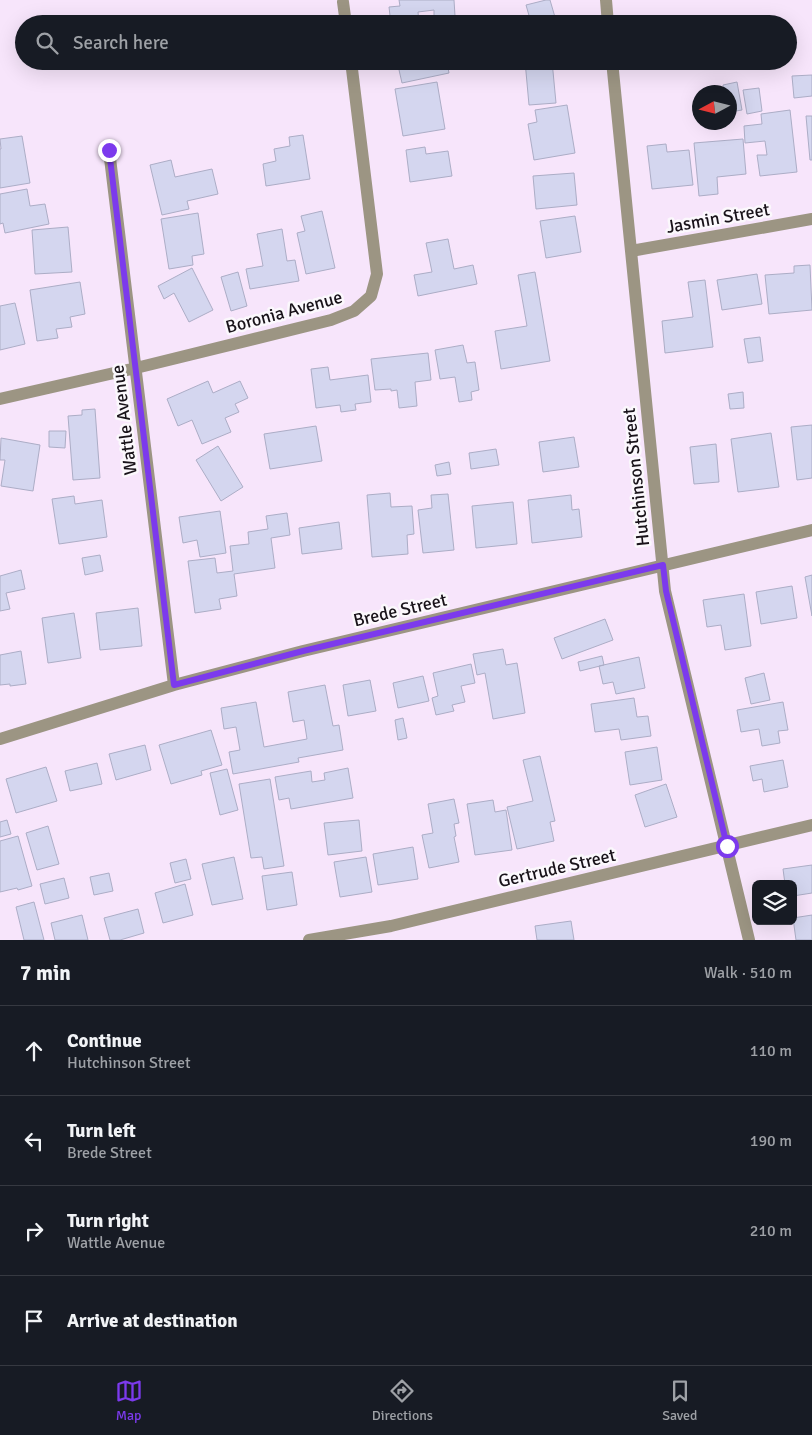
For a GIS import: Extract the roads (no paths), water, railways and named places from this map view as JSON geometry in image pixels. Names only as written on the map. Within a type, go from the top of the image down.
[{"type":"street","points":[[606,0],[607,15]]},
{"type":"street","points":[[343,2],[345,15]]},
{"type":"street","name":"Boronia Avenue","points":[[0,399],[332,320],[354,311],[371,296],[377,274],[351,70]]},
{"type":"street","name":"Hutchinson Street","points":[[613,70],[666,591],[749,940]]},
{"type":"street","name":"Wattle Avenue","points":[[109,150],[174,685]]},
{"type":"street","name":"Jasmin Street","points":[[631,251],[812,219]]},
{"type":"street","name":"Brede Street","points":[[0,739],[174,685],[312,649],[812,530]]},
{"type":"street","name":"Gertrude Street","points":[[309,940],[391,926],[812,825]]}]
